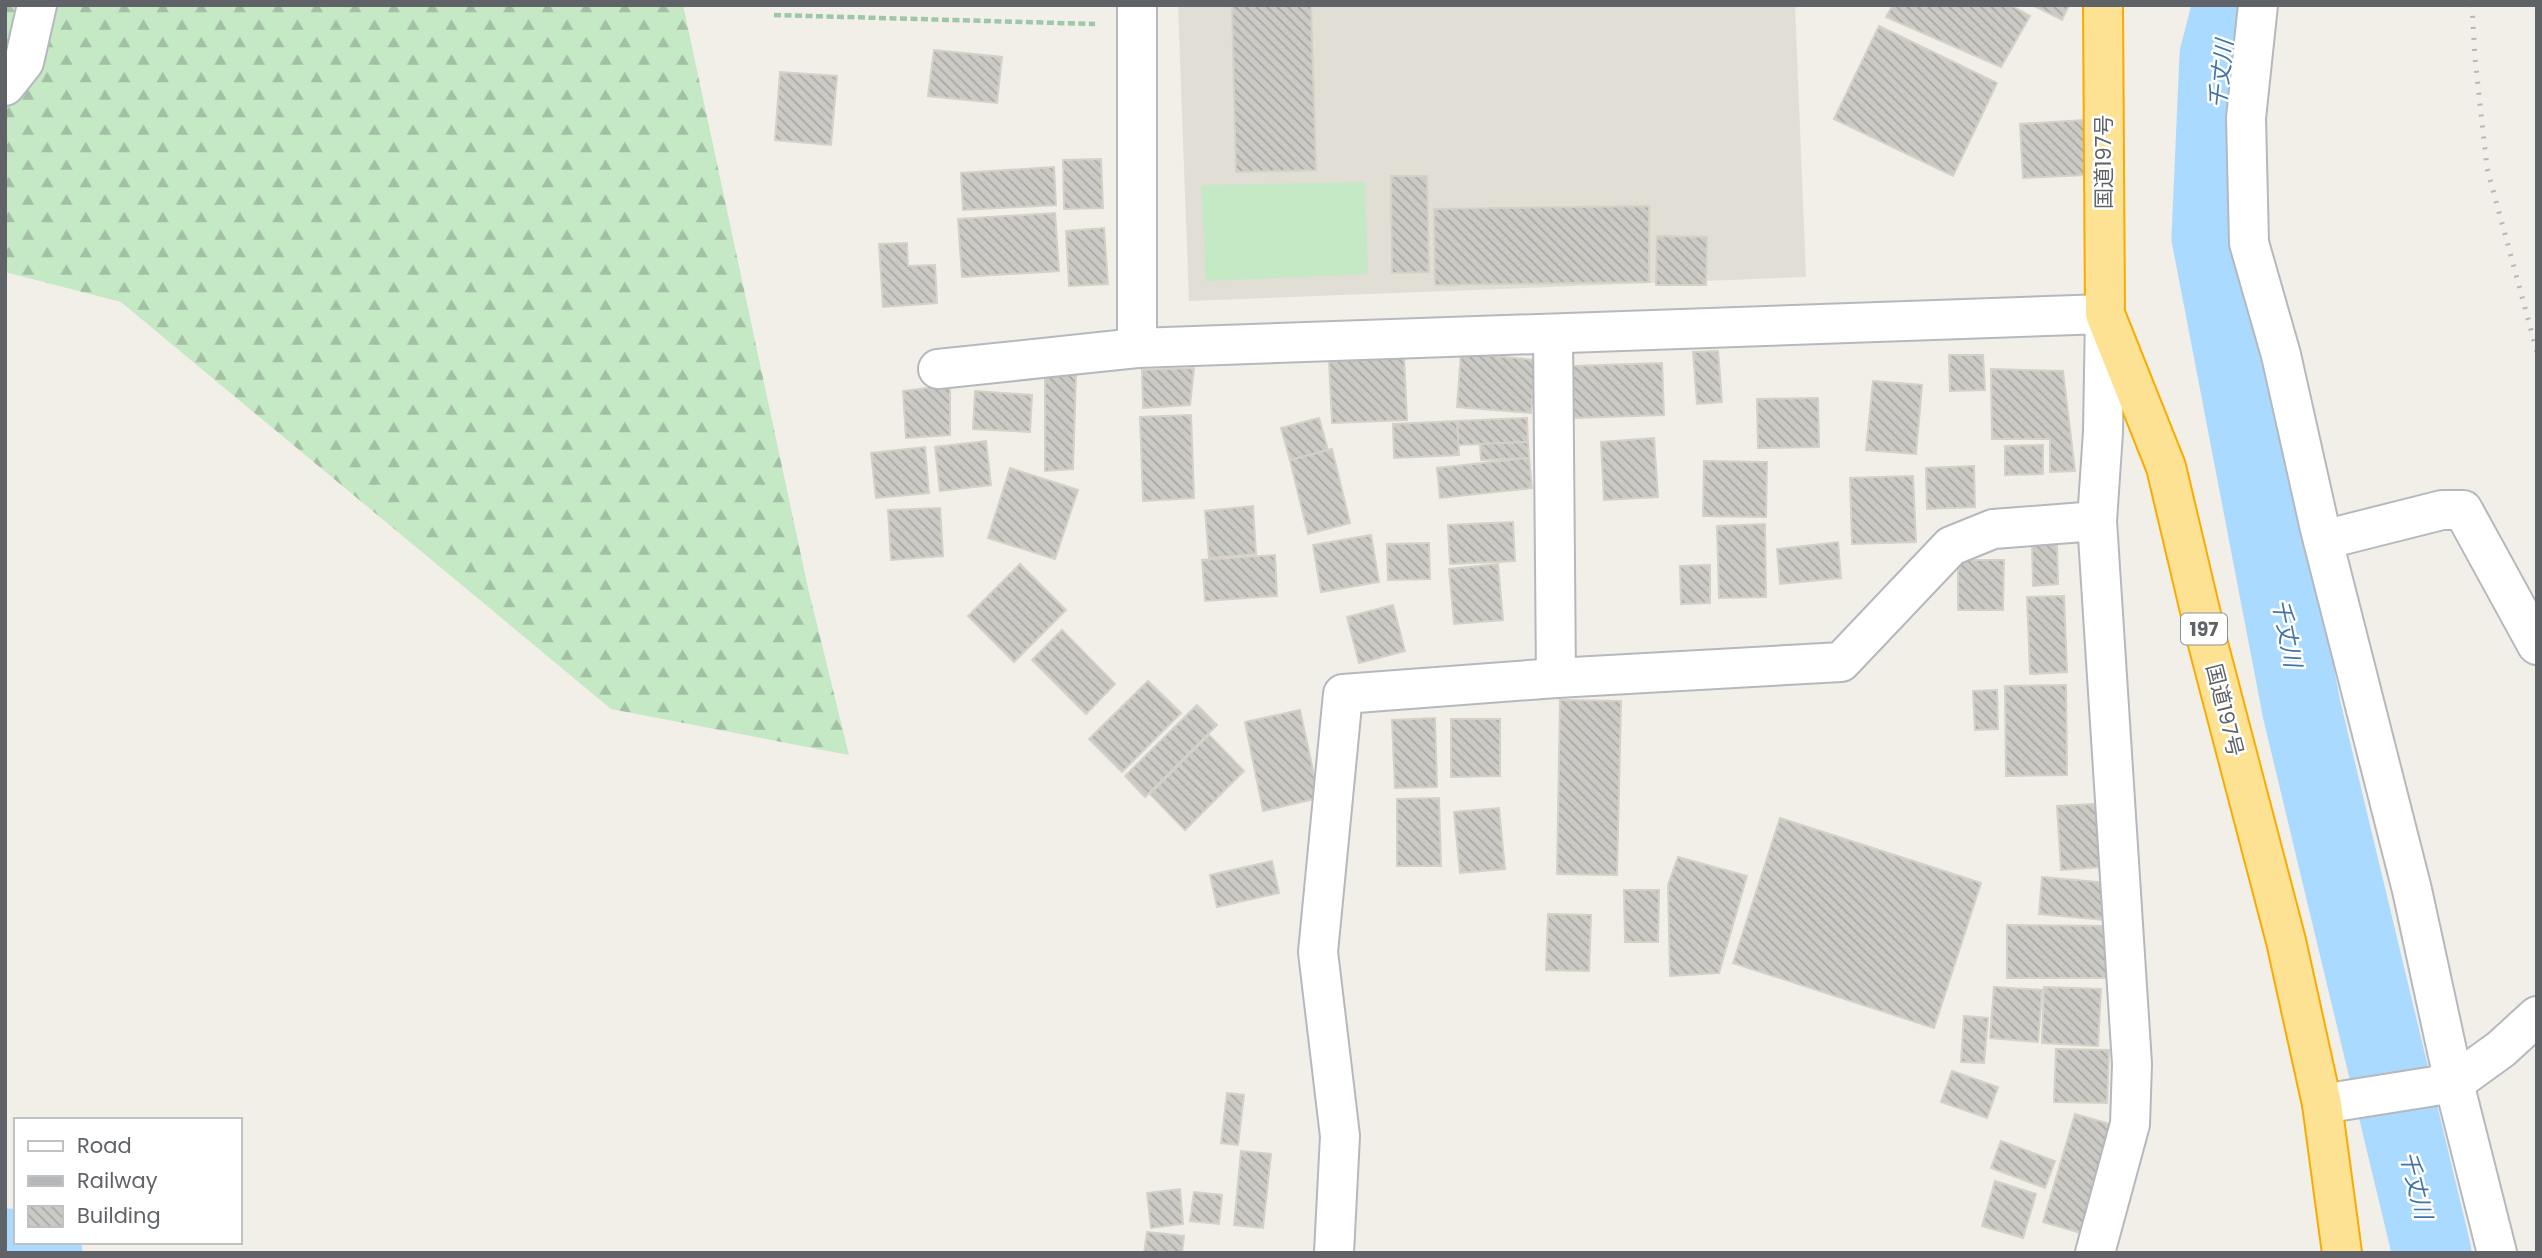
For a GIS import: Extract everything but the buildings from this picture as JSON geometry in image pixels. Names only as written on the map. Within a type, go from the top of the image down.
[{"type":"highway","name":"国道197号","points":[[2103,5],[2105,314],[2166,467],[2207,640],[2286,940],[2333,1102],[2342,1253]]},
{"type":"street","points":[[5,86],[24,62],[37,5]]},
{"type":"street","points":[[2102,61],[2122,5]]},
{"type":"street","points":[[2258,5],[2246,118],[2249,243],[2281,355],[2323,540],[2412,890],[2452,1083],[2497,1253]]},
{"type":"street","points":[[1137,15],[1137,348]]},
{"type":"street","points":[[938,369],[1137,348],[2105,314],[2103,432],[2097,522],[2132,1064],[2130,1124],[2095,1253]]},
{"type":"street","points":[[1553,334],[1556,678]]},
{"type":"street","points":[[2323,540],[2442,510],[2463,510],[2537,645]]},
{"type":"street","points":[[1334,1253],[1340,1136],[1318,952],[1343,694],[1556,678],[1841,662],[1951,546],[1993,529],[2097,522]]},
{"type":"street","points":[[2333,1102],[2452,1083],[2501,1049],[2537,1016]]},
{"type":"path","points":[[774,15],[1137,15]]},
{"type":"shaded area","points":[[1178,5],[1795,5],[1806,277],[1189,301]]},
{"type":"green space","points":[[5,5],[683,5],[808,588],[849,755],[611,709],[121,302],[5,272]]},
{"type":"green space","points":[[1365,182],[1368,274],[1206,281],[1201,185]]},
{"type":"waterway","name":"千丈川","points":[[2232,5],[2219,56],[2211,237],[2302,711],[2432,1253]]},
{"type":"waterway","points":[[5,1248],[30,1249],[43,1253]]},
{"type":"railway","points":[[2472,5],[2487,168],[2537,352]]}]
